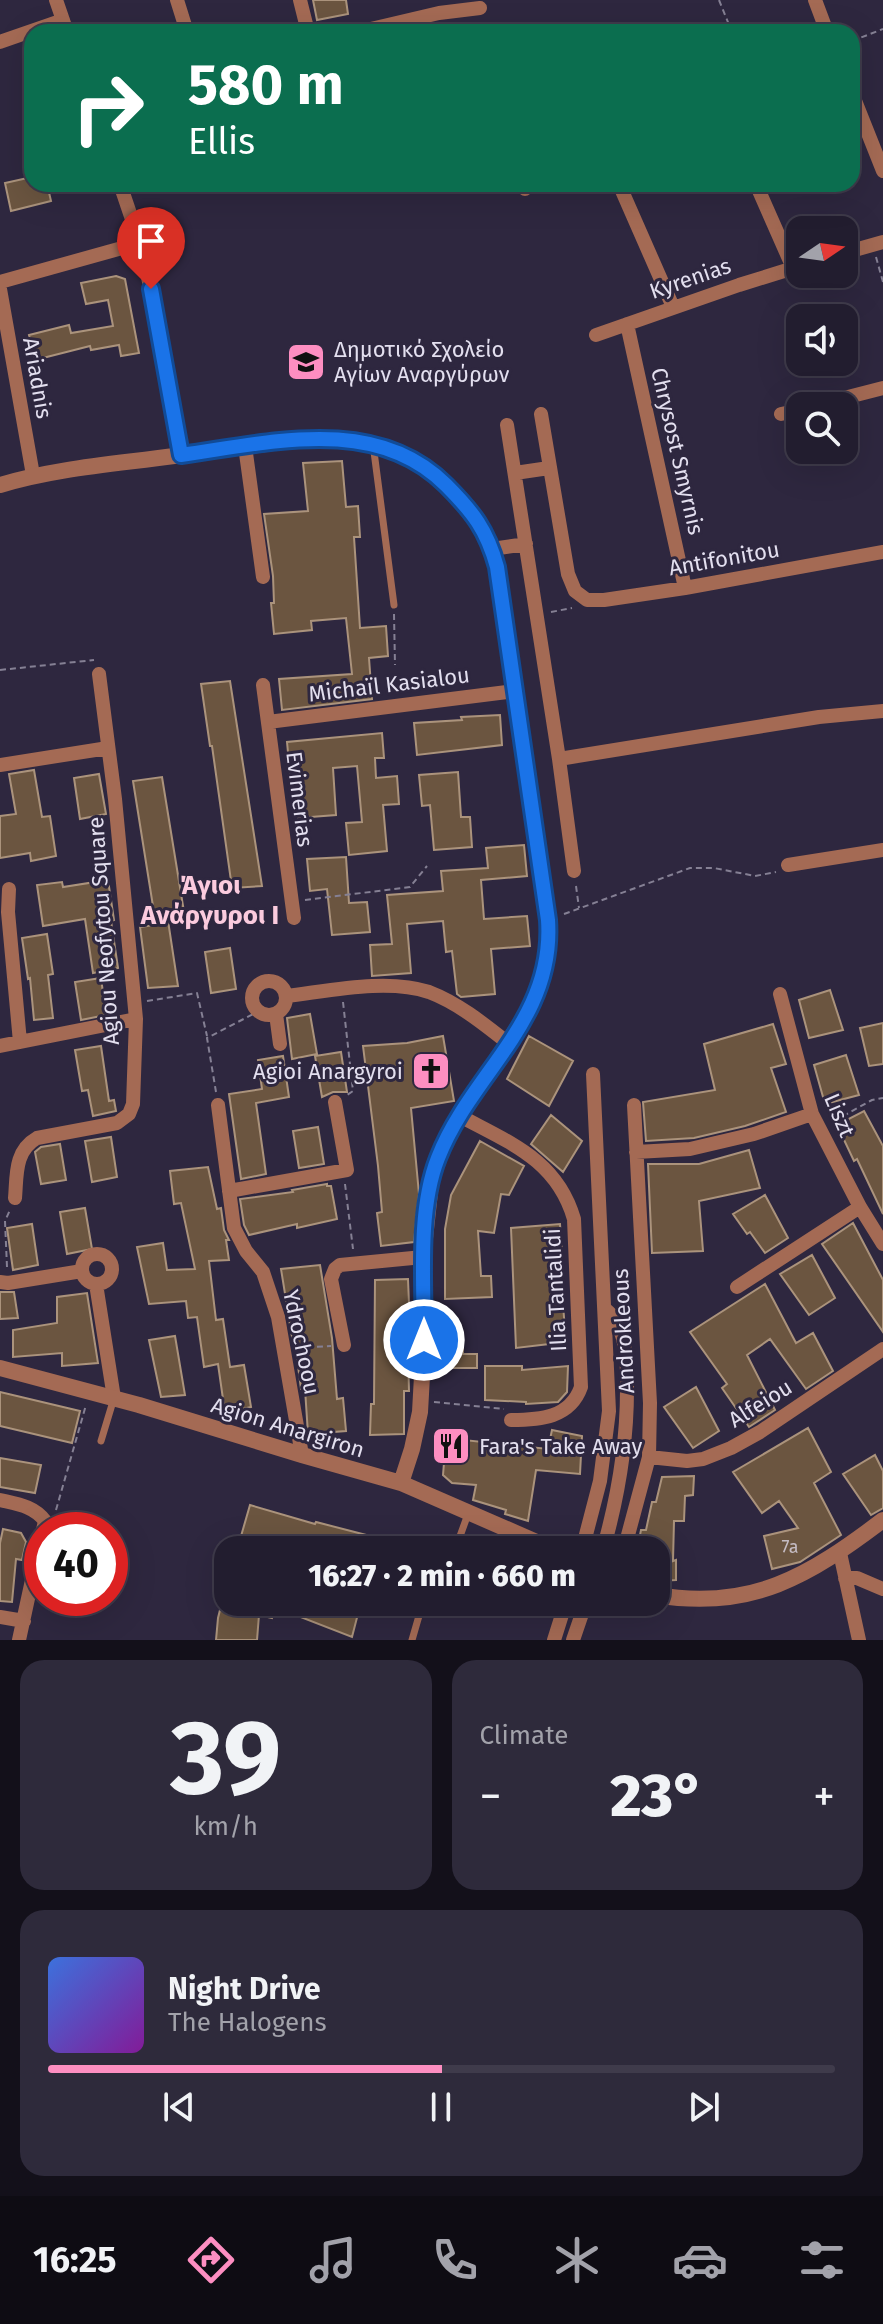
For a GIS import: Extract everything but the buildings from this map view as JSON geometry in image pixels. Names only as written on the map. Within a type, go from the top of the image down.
[{"type":"street","points":[[56,0],[64,24]]},
{"type":"street","points":[[177,0],[184,24]]},
{"type":"street","points":[[300,0],[306,24]]},
{"type":"street","points":[[815,0],[821,24]]},
{"type":"street","points":[[392,24],[439,13],[480,8]]},
{"type":"street","points":[[0,42],[24,36]]},
{"type":"street","points":[[860,113],[883,171]]},
{"type":"street","points":[[123,192],[140,243],[156,312],[181,455]]},
{"type":"street","points":[[623,192],[673,307]]},
{"type":"street","points":[[760,192],[786,246]]},
{"type":"street","points":[[0,282],[140,243]]},
{"type":"street","points":[[858,249],[878,243]]},
{"type":"street","name":"Kyrenias","points":[[596,335],[786,270]]},
{"type":"street","name":"Ariadnis","points":[[0,289],[33,475]]},
{"type":"street","name":"Chrysost Smyrnis","points":[[627,324],[685,588]]},
{"type":"street","points":[[858,394],[883,388]]},
{"type":"street","points":[[781,414],[786,413]]},
{"type":"street","points":[[541,414],[568,574],[581,596]]},
{"type":"street","points":[[507,425],[574,871]]},
{"type":"street","points":[[0,485],[33,475],[245,446],[322,438],[355,440],[405,455],[434,473],[466,504],[492,549],[548,920],[547,961],[534,1002],[446,1138],[432,1174],[423,1257],[421,1401],[415,1441],[401,1483]]},
{"type":"street","points":[[245,446],[263,577]]},
{"type":"street","points":[[515,473],[549,468]]},
{"type":"street","points":[[492,549],[526,544]]},
{"type":"street","name":"Antifonitou","points":[[581,596],[604,600],[883,552]]},
{"type":"street","name":"Agiou Neofytou Square","points":[[15,1198],[19,1157],[29,1142],[117,1123],[129,1114],[134,1091],[136,1019],[115,799],[99,674]]},
{"type":"street","name":"Evimerias","points":[[263,685],[294,918]]},
{"type":"street","name":"Michaïl Kasialou","points":[[268,722],[515,691]]},
{"type":"street","points":[[559,759],[819,717],[883,711]]},
{"type":"street","points":[[0,765],[108,748]]},
{"type":"street","points":[[788,865],[883,850]]},
{"type":"street","points":[[9,889],[8,912],[20,1042]]},
{"type":"street","points":[[264,982],[276,982],[284,990],[284,1006],[276,1014],[259,1011],[253,1001],[255,989],[264,982]]},
{"type":"street","points":[[286,996],[399,986],[430,992],[469,1014],[508,1043]]},
{"type":"street","name":"Liszt","points":[[780,994],[812,1114],[860,1207],[883,1244]]},
{"type":"street","points":[[276,1014],[280,1044]]},
{"type":"street","points":[[0,1046],[136,1019]]},
{"type":"street","points":[[586,1536],[600,1481],[609,1411],[593,1074]]},
{"type":"street","points":[[229,1191],[347,1170],[335,1102]]},
{"type":"street","name":"Ydrochoou","points":[[218,1105],[234,1228],[246,1251],[263,1272],[278,1317],[302,1455]]},
{"type":"street","name":"Androkleous","points":[[628,1536],[649,1457],[650,1403],[634,1105]]},
{"type":"street","points":[[636,1152],[690,1149],[754,1134],[812,1114]]},
{"type":"street","name":"Ilia Tantalidi","points":[[460,1116],[542,1163],[559,1183],[574,1219],[581,1387],[578,1396],[552,1417],[511,1420]]},
{"type":"street","points":[[737,1287],[860,1207]]},
{"type":"street","points":[[99,1254],[107,1258],[112,1267],[106,1281],[96,1284],[87,1281],[82,1271],[83,1263],[90,1256],[99,1254]]},
{"type":"street","points":[[344,1345],[332,1272],[340,1265],[423,1257]]},
{"type":"street","points":[[4,1282],[82,1271]]},
{"type":"street","points":[[96,1284],[114,1398]]},
{"type":"street","points":[[605,1309],[616,1320],[627,1362],[627,1426],[622,1471],[606,1536]]},
{"type":"street","points":[[623,1338],[645,1341]]},
{"type":"street","name":"Alfeiou","points":[[649,1457],[687,1461],[703,1459],[731,1448],[760,1432],[883,1349]]},
{"type":"street","name":"Agion Anargiron","points":[[0,1368],[114,1398],[401,1483],[523,1536]]},
{"type":"street","points":[[0,1500],[37,1512]]},
{"type":"street","points":[[670,1597],[715,1599],[757,1592],[793,1580],[840,1553],[883,1520]]},
{"type":"street","points":[[840,1553],[859,1640]]},
{"type":"street","points":[[845,1578],[857,1578],[883,1589]]},
{"type":"street","points":[[19,1640],[25,1616]]},
{"type":"street","points":[[554,1640],[562,1616]]},
{"type":"street","points":[[573,1640],[581,1616]]},
{"type":"street","points":[[0,1617],[24,1621]]},
{"type":"lane","points":[[373,444],[394,605]]},
{"type":"lane","points":[[101,1441],[114,1398]]},
{"type":"lane","points":[[460,1536],[469,1512]]},
{"type":"lane","points":[[412,1640],[419,1616]]},
{"type":"path","points":[[719,0],[729,24]]},
{"type":"path","points":[[860,38],[883,29]]},
{"type":"path","points":[[878,243],[883,282]]},
{"type":"path","points":[[537,614],[574,608],[581,596]]},
{"type":"path","points":[[394,605],[395,665]]},
{"type":"path","points":[[0,670],[95,660],[99,674]]},
{"type":"path","points":[[548,920],[690,868],[714,868],[755,876],[772,874],[788,865]]},
{"type":"path","points":[[292,901],[410,887],[427,866]]},
{"type":"path","points":[[574,871],[580,909]]},
{"type":"path","points":[[335,1102],[353,1091],[342,990]]},
{"type":"path","points":[[134,1003],[197,993],[218,1105]]},
{"type":"path","points":[[207,1038],[259,1011]]},
{"type":"path","points":[[820,1129],[872,1100],[883,1098]]},
{"type":"path","points":[[344,1170],[354,1264]]},
{"type":"path","points":[[4,1282],[5,1221],[15,1198]]},
{"type":"path","points":[[284,1350],[344,1345]]},
{"type":"path","points":[[55,1512],[89,1392]]},
{"type":"path","points":[[421,1401],[509,1410],[511,1420]]},
{"type":"place","name":"Δημοτικό Σχολείο Αγίων Αναργύρων","points":[[306,362]]},
{"type":"place","name":"Agioi Anargyroi","points":[[431,1071]]},
{"type":"place","name":"Fara's Take Away","points":[[451,1446]]},
{"type":"district","name":"Άγιοι Ανάργυροι Ι","points":[[210,900]]},
{"type":"route","points":[[151,289],[181,455],[322,438],[355,440],[405,455],[434,473],[466,504],[484,532],[497,567],[548,920],[547,961],[534,1002],[446,1138],[432,1174],[423,1257],[424,1340]]}]
